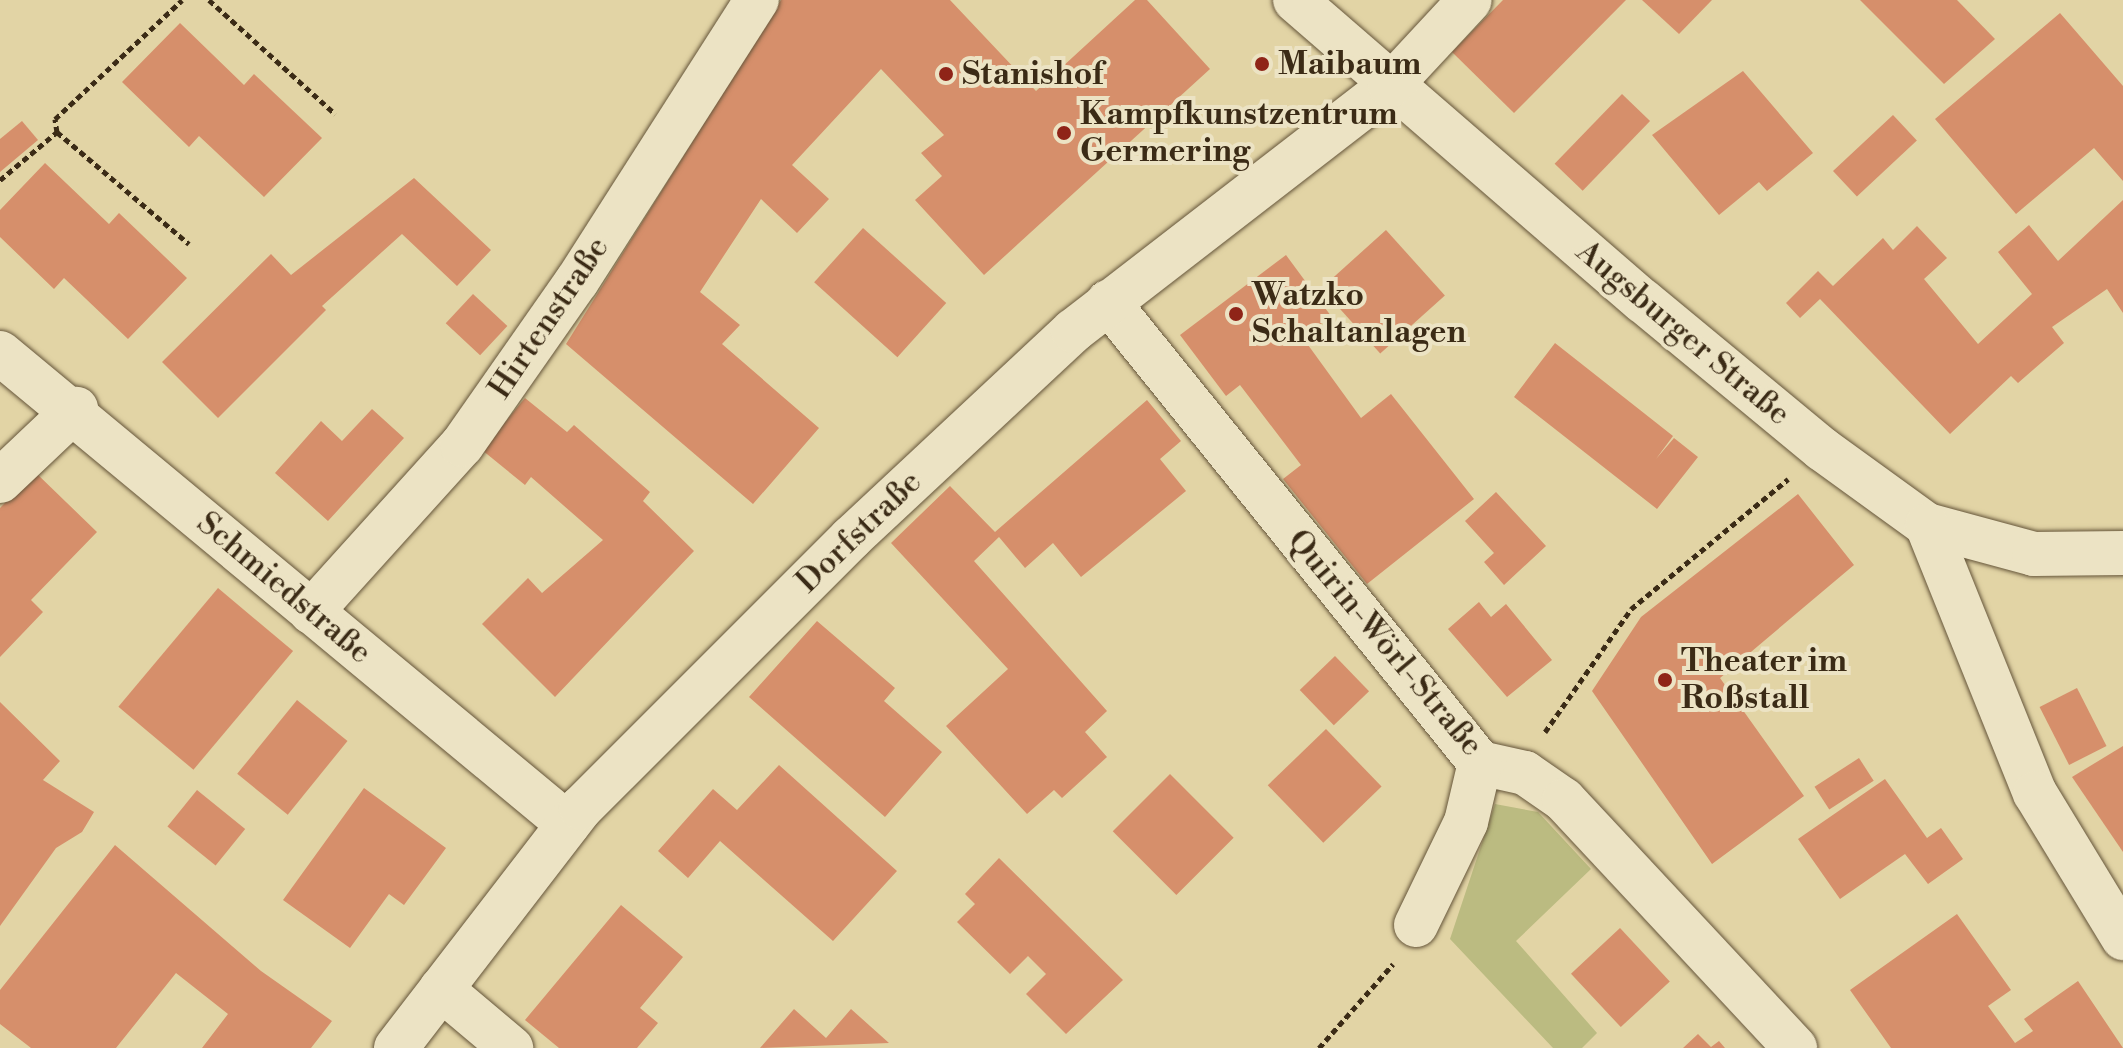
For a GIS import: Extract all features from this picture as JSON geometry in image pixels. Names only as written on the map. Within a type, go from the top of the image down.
[{"type":"street","name":"Hirtenstraße","points":[[311,612],[462,445],[757,0]]},
{"type":"street","name":"Augsburger Straße","points":[[1295,0],[1390,86],[1822,449],[1927,525],[2034,554],[2123,553]]},
{"type":"street","name":"Dorfstraße","points":[[396,1048],[568,824],[851,538],[1108,302],[1390,86],[1470,0]]},
{"type":"street","name":"Quirin-Wörl-Straße","points":[[1108,302],[1480,763],[1525,773],[1564,800],[1795,1048]]},
{"type":"street","name":"Schmiedstraße","points":[[0,353],[76,409],[311,612],[568,824]]},
{"type":"street","points":[[0,481],[76,409]]},
{"type":"street","points":[[1927,525],[2035,793],[2123,938]]},
{"type":"street","points":[[1416,925],[1466,822],[1480,763]]},
{"type":"street","points":[[441,989],[511,1048]]},
{"type":"path","points":[[182,0],[55,119],[57,132],[189,244]]},
{"type":"path","points":[[209,0],[335,114]]},
{"type":"path","points":[[0,180],[57,132]]},
{"type":"path","points":[[1525,773],[1535,745],[1631,609],[1822,449]]},
{"type":"path","points":[[1319,1048],[1389,970],[1416,925]]},
{"type":"green space","points":[[1495,804],[1538,812],[1591,869],[1516,941],[1597,1033],[1582,1048],[1553,1048],[1450,939]]},
{"type":"building","points":[[781,0],[950,0],[1036,91],[1135,0],[1147,0],[1210,69],[984,275],[915,200],[942,176],[921,153],[944,135],[881,69],[792,165],[829,199],[797,233],[761,199],[700,292],[740,325],[722,344],[819,428],[753,504],[566,344]]},
{"type":"building","points":[[1503,0],[1626,0],[1514,113],[1452,52]]},
{"type":"building","points":[[1642,0],[1712,0],[1679,34]]},
{"type":"building","points":[[1860,0],[1957,0],[1995,39],[1944,84]]},
{"type":"building","points":[[2060,13],[2123,86],[2123,181],[2094,148],[2016,214],[1935,119]]},
{"type":"building","points":[[180,23],[244,85],[254,74],[322,138],[264,197],[199,136],[189,147],[122,82]]},
{"type":"building","points":[[1743,71],[1813,153],[1767,191],[1759,182],[1719,215],[1652,135]]},
{"type":"building","points":[[1622,94],[1650,121],[1583,191],[1555,164]]},
{"type":"building","points":[[1893,115],[1917,141],[1857,197],[1833,171]]},
{"type":"building","points":[[22,121],[38,140],[0,172],[0,139]]},
{"type":"building","points":[[45,163],[109,224],[119,213],[187,278],[128,339],[64,278],[54,289],[0,237],[0,210]]},
{"type":"building","points":[[414,178],[491,250],[457,286],[402,234],[322,306],[326,310],[218,418],[162,362],[271,254],[291,275]]},
{"type":"building","points":[[2123,200],[2123,313],[2107,289],[2052,327],[2064,343],[2018,383],[2011,376],[1950,434],[1820,299],[1800,318],[1786,303],[1818,271],[1833,286],[1883,238],[1893,250],[1917,226],[1947,258],[1924,279],[1978,344],[2032,294],[1998,252],[2029,225],[2058,261]]},
{"type":"building","points":[[863,228],[946,303],[897,357],[814,282]]},
{"type":"building","points":[[1386,230],[1445,295],[1380,354],[1321,288]]},
{"type":"building","points":[[1286,255],[1331,316],[1303,338],[1361,418],[1391,394],[1474,499],[1367,584],[1283,479],[1301,465],[1240,385],[1226,396],[1180,335]]},
{"type":"building","points":[[473,294],[507,326],[480,355],[446,323]]},
{"type":"building","points":[[1555,343],[1673,436],[1656,459],[1674,438],[1698,457],[1657,509],[1514,397]]},
{"type":"building","points":[[525,398],[567,432],[574,425],[650,492],[643,501],[694,551],[555,697],[482,624],[528,578],[542,593],[603,540],[531,477],[525,485],[482,450]]},
{"type":"building","points":[[1147,400],[1181,441],[1160,459],[1186,491],[1081,577],[1053,543],[1025,568],[999,537],[974,561],[1107,711],[1085,732],[1107,757],[1062,798],[1054,790],[1027,814],[946,726],[1008,669],[891,543],[950,486],[995,532]]},
{"type":"building","points":[[372,409],[404,438],[328,521],[275,473],[321,421],[342,441]]},
{"type":"building","points":[[35,472],[97,532],[31,600],[43,612],[0,657],[0,508]]},
{"type":"building","points":[[1496,492],[1546,546],[1504,585],[1484,562],[1494,553],[1465,521]]},
{"type":"building","points":[[1798,494],[1854,565],[1720,678],[1804,796],[1712,864],[1592,691],[1641,617]]},
{"type":"building","points":[[218,588],[293,651],[193,770],[118,707]]},
{"type":"building","points":[[1479,602],[1491,617],[1506,604],[1552,660],[1507,697],[1448,629]]},
{"type":"building","points":[[817,621],[895,688],[884,701],[942,752],[885,817],[749,697]]},
{"type":"building","points":[[1335,656],[1369,691],[1334,725],[1300,690]]},
{"type":"building","points":[[2077,688],[2107,746],[2069,765],[2040,707]]},
{"type":"building","points":[[297,700],[348,741],[288,815],[237,774]]},
{"type":"building","points":[[0,702],[60,761],[43,780],[94,812],[82,832],[56,848],[0,926]]},
{"type":"building","points":[[1326,729],[1382,787],[1323,843],[1268,785]]},
{"type":"building","points":[[2123,746],[2123,852],[2072,777]]},
{"type":"building","points":[[1859,758],[1874,781],[1829,810],[1815,787]]},
{"type":"building","points":[[779,765],[897,871],[833,941],[720,841],[688,878],[658,851],[713,789],[737,810]]},
{"type":"building","points":[[1170,774],[1234,838],[1176,895],[1113,831]]},
{"type":"building","points":[[1885,779],[1927,838],[1941,828],[1963,859],[1928,884],[1905,854],[1840,899],[1798,839]]},
{"type":"building","points":[[364,788],[446,848],[404,905],[389,894],[350,948],[283,900]]},
{"type":"building","points":[[197,790],[245,829],[216,866],[167,827]]},
{"type":"building","points":[[115,845],[261,971],[332,1021],[311,1048],[202,1048],[228,1014],[176,973],[116,1048],[31,1048],[0,1024],[0,990]]},
{"type":"building","points":[[999,858],[1123,980],[1066,1034],[1026,994],[1046,974],[1028,956],[1010,974],[957,922],[975,904],[965,894]]},
{"type":"building","points":[[621,905],[683,957],[640,1008],[658,1023],[637,1048],[559,1048],[525,1020]]},
{"type":"building","points":[[1957,914],[2011,990],[1988,1006],[2015,1043],[2033,1031],[2024,1019],[2078,981],[2123,1048],[1891,1048],[1850,990]]},
{"type":"building","points":[[1620,928],[1670,981],[1621,1027],[1571,974]]},
{"type":"building","points":[[794,1009],[826,1038],[851,1009],[889,1043],[760,1048]]},
{"type":"building","points":[[1698,1034],[1711,1047],[1719,1041],[1725,1048],[1683,1048]]},
{"type":"place","name":"Maibaum","points":[[1262,64]]},
{"type":"place","name":"Stanishof","points":[[946,74]]},
{"type":"place","name":"Kampfkunstzentrum Germering","points":[[1064,133]]},
{"type":"place","name":"Watzko Schaltanlagen","points":[[1236,314]]},
{"type":"place","name":"Theater im Roßstall","points":[[1665,680]]}]
